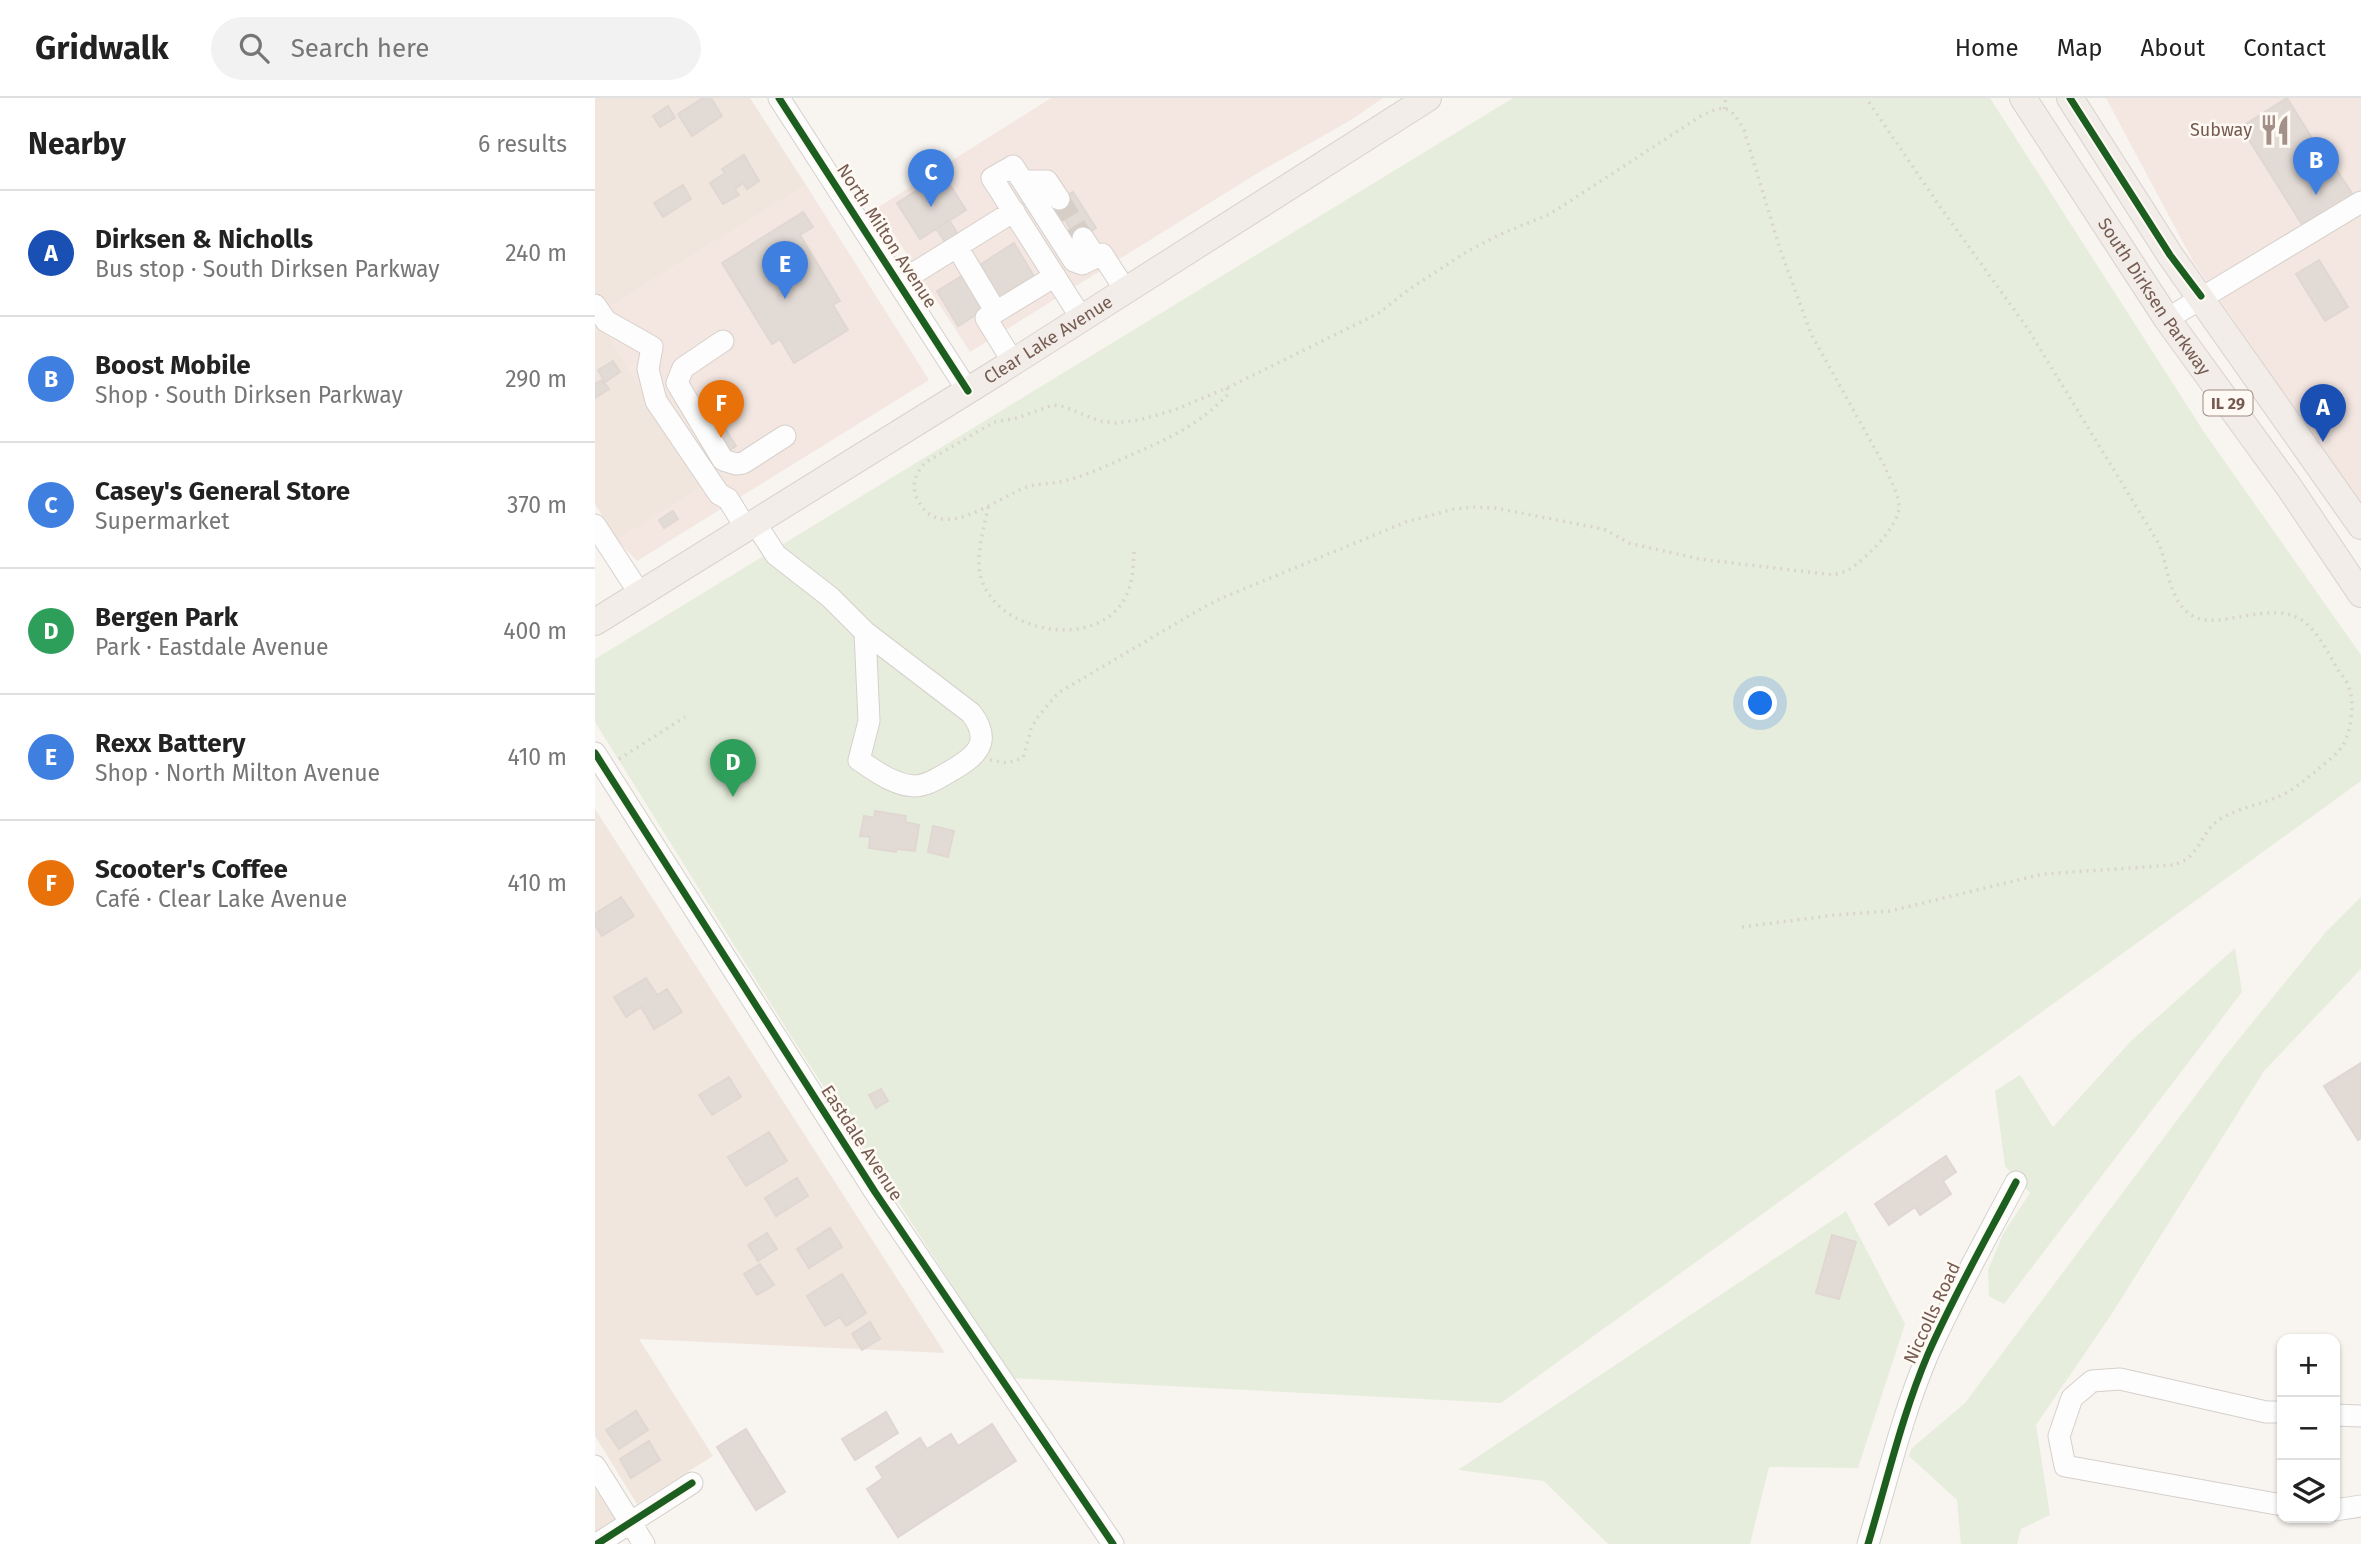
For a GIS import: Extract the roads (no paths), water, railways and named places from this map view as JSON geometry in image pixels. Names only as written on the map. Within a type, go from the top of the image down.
[{"type":"main road","name":"Clear Lake Avenue","points":[[595,622],[968,391],[1428,98]]},
{"type":"main road","name":"South Dirksen Parkway","points":[[2023,98],[2167,319],[2328,542],[2361,594]]},
{"type":"main road","name":"IL 29","points":[[2070,98],[2164,245],[2361,526]]},
{"type":"street","name":"North Milton Avenue","points":[[779,98],[968,391]]},
{"type":"street","points":[[1082,318],[992,178],[1013,166],[1074,261],[1082,264],[1102,254],[1126,290]]},
{"type":"street","points":[[1023,181],[1048,181],[1059,199]]},
{"type":"street","points":[[2167,319],[2201,296],[2361,202]]},
{"type":"street","points":[[893,274],[916,272],[1014,211]]},
{"type":"street","points":[[1083,238],[1096,258]]},
{"type":"street","points":[[957,247],[996,312]]},
{"type":"street","points":[[1013,362],[986,318],[1055,276]]},
{"type":"street","points":[[595,305],[606,321],[652,346],[648,369],[656,401],[719,494],[728,499],[776,555],[830,597],[865,632],[971,713],[980,725],[982,736],[979,748],[968,761],[928,784],[914,786],[899,783],[859,761],[869,721],[865,632]]},
{"type":"street","points":[[723,341],[683,368],[677,383],[723,460],[743,463],[785,436]]},
{"type":"street","points":[[595,525],[640,594]]},
{"type":"street","name":"Eastdale Avenue","points":[[600,761],[874,1192],[1113,1544]]},
{"type":"street","name":"Niccolls Road","points":[[1868,1544],[1927,1356],[2016,1182]]},
{"type":"street","points":[[2277,1412],[2266,1412],[2120,1379],[2092,1381],[2072,1398],[2059,1436],[2066,1466],[2277,1504]]},
{"type":"street","points":[[2340,1415],[2361,1416]]},
{"type":"street","points":[[595,1466],[644,1544]]},
{"type":"street","points":[[597,1544],[692,1483]]},
{"type":"street","points":[[2340,1509],[2361,1506]]},
{"type":"tunnel","points":[[1059,199],[1083,238]]},
{"type":"place","name":"Subway","points":[[2275,130]]},
{"type":"place","name":"Boost Mobile","points":[[2316,195]]},
{"type":"place","name":"Casey's General Store","points":[[931,207]]},
{"type":"place","name":"Rexx Battery","points":[[785,299]]},
{"type":"place","name":"Scooter's Coffee","points":[[721,438]]},
{"type":"place","name":"Dirksen & Nicholls","points":[[2323,442]]},
{"type":"place","name":"Bergen Park","points":[[733,797]]}]
